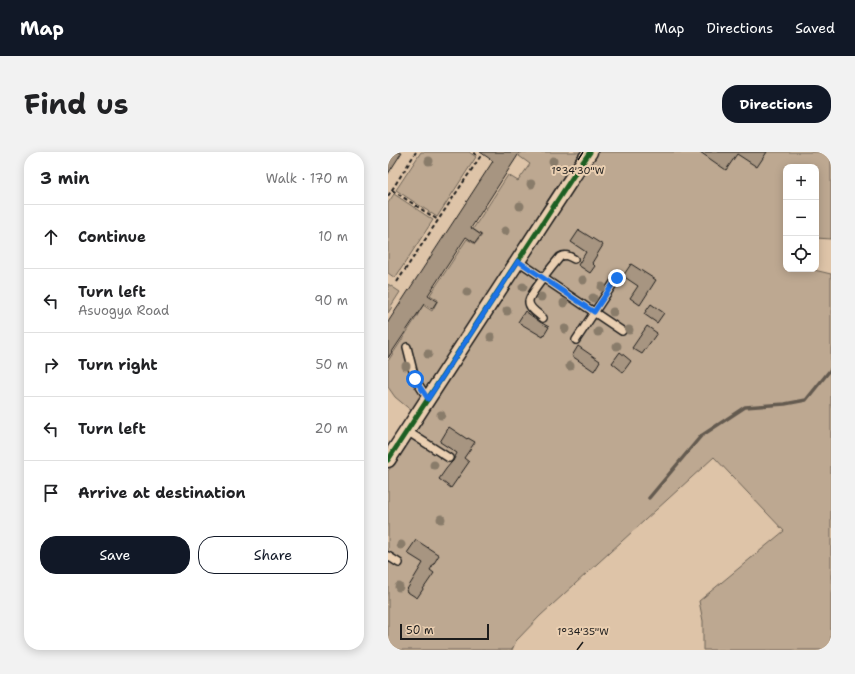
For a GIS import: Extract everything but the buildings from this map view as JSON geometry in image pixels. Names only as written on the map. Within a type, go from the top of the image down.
[{"type":"street","points":[[388,460],[590,152]]},
{"type":"lane","points":[[543,318],[530,306],[528,301],[543,278],[560,257],[563,255],[574,259]]},
{"type":"lane","points":[[518,261],[622,330]]},
{"type":"lane","points":[[576,340],[617,278]]},
{"type":"lane","points":[[407,347],[415,379],[428,399]]},
{"type":"lane","points":[[407,431],[449,458]]},
{"type":"lane","points":[[388,556],[399,563]]},
{"type":"path","points":[[388,196],[416,152]]},
{"type":"path","points":[[397,282],[480,157],[472,152]]},
{"type":"path","points":[[392,190],[438,220]]},
{"type":"shaded area","points":[[421,152],[469,152],[476,157],[437,217],[396,190]]},
{"type":"shaded area","points":[[522,152],[580,152],[413,412],[395,397],[388,387],[388,361],[423,305],[432,311],[438,300],[430,295],[467,239],[475,244],[482,235],[473,229],[508,175],[518,181],[530,164],[519,156]]},
{"type":"shaded area","points":[[596,152],[831,152],[831,239],[819,238],[819,164],[783,164],[783,272],[819,271],[831,274],[831,650],[703,650],[703,621],[699,601],[784,531],[714,457],[540,616],[516,641],[512,650],[388,650],[388,471],[398,458]]},
{"type":"shaded area","points":[[394,194],[433,220],[395,278],[388,273],[388,203]]},
{"type":"shaded area","points":[[388,284],[400,292],[388,313]]},
{"type":"waterway","points":[[649,498],[701,436],[745,407],[785,404],[806,400],[831,369]]},
{"type":"cycle path","points":[[388,460],[590,152]]},
{"type":"route","points":[[415,379],[428,399],[518,261],[594,312],[617,278]]}]
